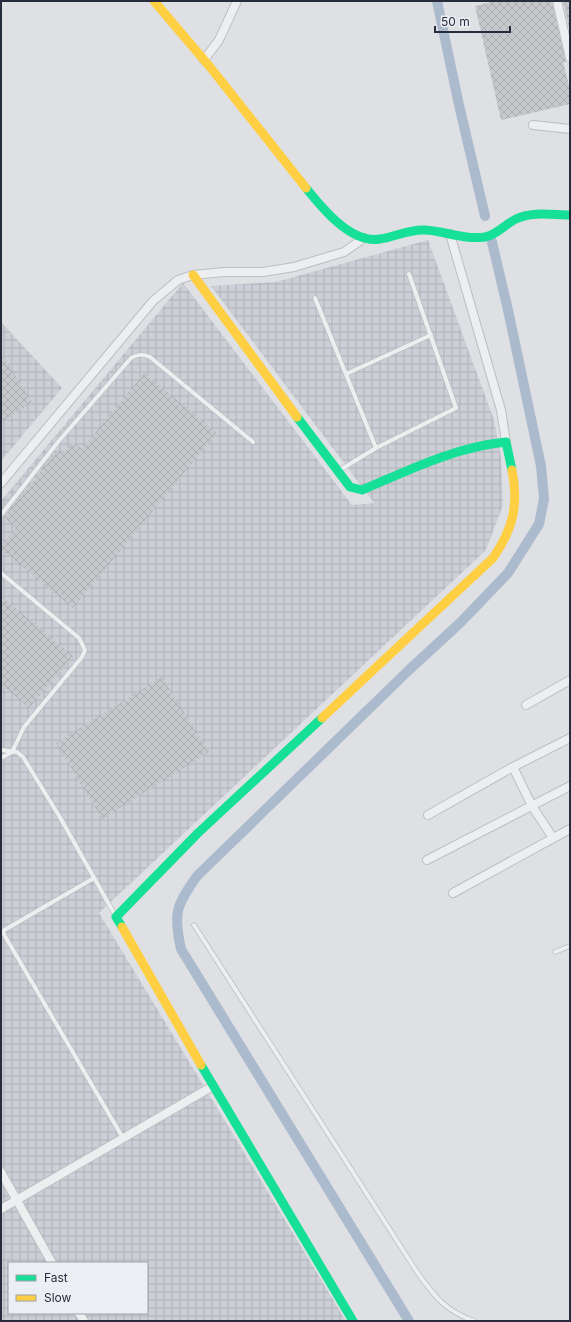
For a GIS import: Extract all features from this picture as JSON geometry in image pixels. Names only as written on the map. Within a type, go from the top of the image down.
[{"type":"street","points":[[204,60],[219,40],[237,1]]},
{"type":"street","points":[[557,1],[570,58]]},
{"type":"street","points":[[156,2],[322,207],[340,223],[364,238],[375,240],[412,230],[484,237],[495,234],[517,219],[530,215],[570,215]]},
{"type":"street","points":[[533,125],[570,129]]},
{"type":"street","points":[[353,1321],[213,1086],[116,917],[198,833],[493,558],[504,544],[511,530],[515,505],[515,480],[500,410],[450,234]]},
{"type":"street","points":[[1,483],[153,301],[178,280],[193,275],[224,272],[264,272],[294,268],[344,252],[364,238]]},
{"type":"street","points":[[193,275],[206,295],[350,488],[362,490],[457,453],[496,443],[506,442]]},
{"type":"street","points":[[526,705],[570,680]]},
{"type":"street","points":[[428,816],[513,767],[570,738]]},
{"type":"street","points":[[513,767],[532,806],[553,838]]},
{"type":"street","points":[[427,860],[570,786]]},
{"type":"street","points":[[453,893],[570,829]]},
{"type":"street","points":[[1,1209],[213,1086]]},
{"type":"street","points":[[1,1172],[51,1262]]},
{"type":"lane","points":[[338,471],[376,448],[456,408],[409,274]]},
{"type":"lane","points":[[315,298],[376,448]]},
{"type":"lane","points":[[346,374],[431,336]]},
{"type":"lane","points":[[1,515],[58,442],[131,358],[137,354],[143,354],[150,357],[253,442]]},
{"type":"lane","points":[[1,572],[79,638],[85,650],[82,657],[24,727],[12,752],[1,758]]},
{"type":"lane","points":[[1,750],[20,754],[23,757],[61,819],[116,917]]},
{"type":"lane","points":[[94,878],[2,932],[123,1138]]},
{"type":"lane","points":[[194,925],[419,1275],[434,1296],[447,1308],[458,1315],[474,1321]]},
{"type":"lane","points":[[555,952],[570,946]]},
{"type":"shaded area","points":[[428,240],[494,420],[501,457],[503,505],[486,550],[99,913],[346,1321],[1,1321],[1,501],[183,283],[352,505],[374,503],[211,286],[276,282]]},
{"type":"shaded area","points":[[1,322],[62,388],[1,461]]},
{"type":"building","points":[[495,1],[552,1],[566,62],[563,62],[570,90],[570,104],[501,120],[475,6]]},
{"type":"building","points":[[563,1],[570,1],[570,33]]},
{"type":"building","points":[[1,353],[32,402],[1,422]]},
{"type":"building","points":[[144,373],[217,433],[73,608],[1,549],[1,546],[16,528],[4,517],[59,449],[63,453],[73,442],[82,449]]},
{"type":"building","points":[[1,596],[73,656],[29,708],[1,684]]},
{"type":"building","points":[[162,677],[209,752],[102,819],[56,743]]},
{"type":"waterway","points":[[437,1],[485,216]]},
{"type":"waterway","points":[[409,1321],[181,949],[177,918],[181,903],[197,876],[410,669],[460,623],[508,573],[539,524],[544,499],[541,466],[492,242]]},
{"type":"traffic: fast","points":[[306,188],[338,223],[358,236],[369,239],[386,238],[419,230],[477,238],[489,236],[512,221],[529,215],[570,215]]},
{"type":"traffic: fast","points":[[297,417],[350,487],[362,490],[432,460],[469,449],[506,442],[512,470]]},
{"type":"traffic: fast","points":[[122,927],[116,917],[198,833],[322,718]]},
{"type":"traffic: fast","points":[[201,1065],[353,1321]]},
{"type":"traffic: slow","points":[[154,1],[210,67],[306,188]]},
{"type":"traffic: slow","points":[[193,275],[297,417]]},
{"type":"traffic: slow","points":[[322,718],[493,558],[510,527],[513,516],[515,494],[512,470]]},
{"type":"traffic: slow","points":[[122,927],[201,1065]]}]
